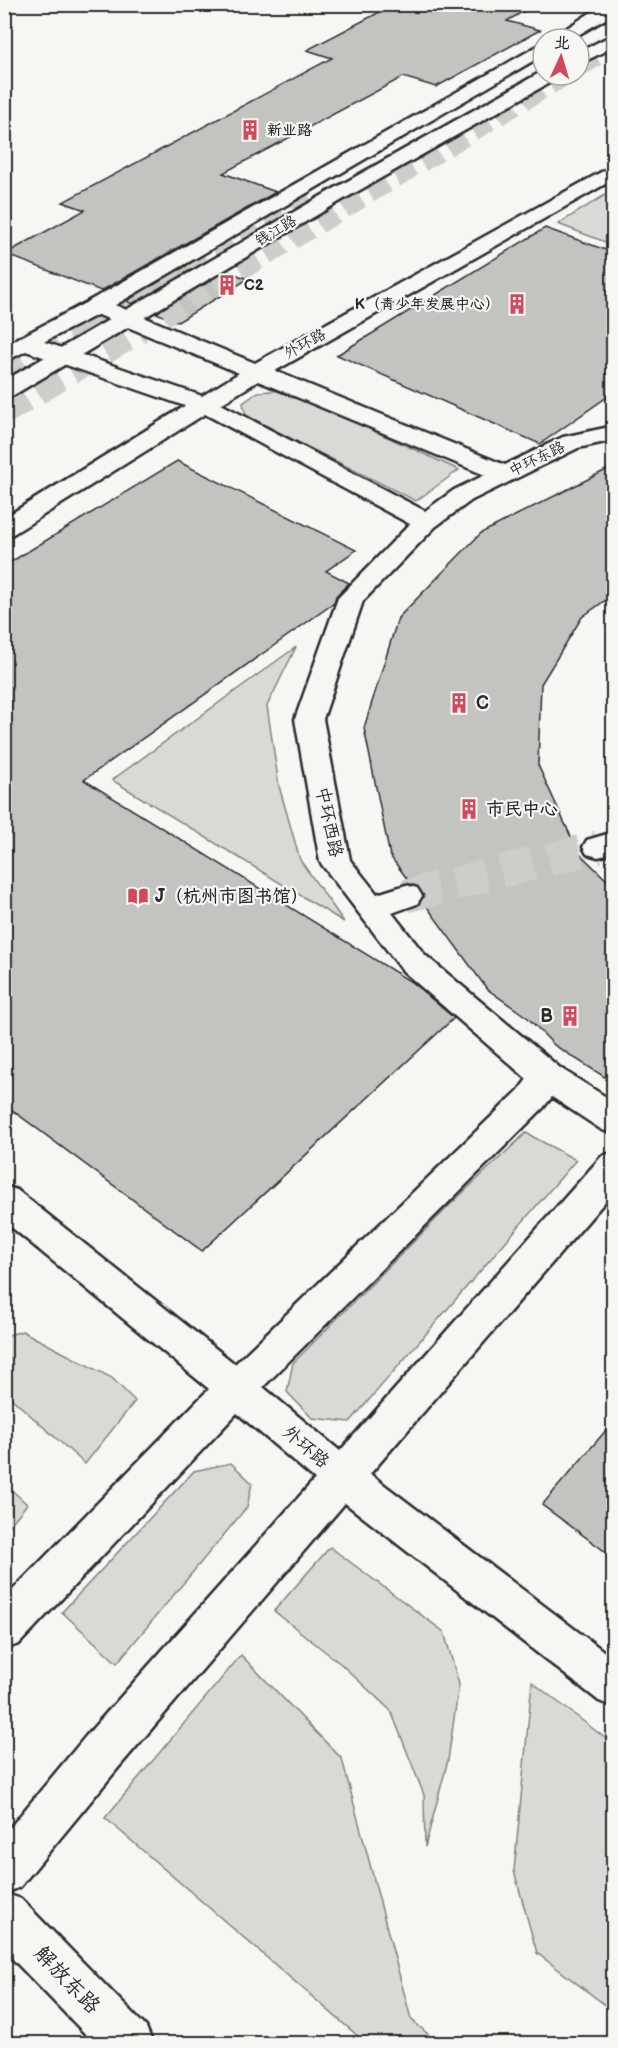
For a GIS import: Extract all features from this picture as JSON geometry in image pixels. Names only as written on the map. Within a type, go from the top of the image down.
[{"type":"street","points":[[579,27],[614,6]]},
{"type":"street","points":[[591,52],[614,39]]},
{"type":"street","name":"钱江路","points":[[4,355],[97,306],[531,55]]},
{"type":"street","name":"钱江路","points":[[4,391],[337,195],[531,86]]},
{"type":"street","name":"外环路","points":[[4,529],[258,370],[614,171]]},
{"type":"street","points":[[97,306],[258,370],[505,474]]},
{"type":"street","points":[[25,343],[205,405],[426,522]]},
{"type":"street","name":"中环东路","points":[[463,495],[571,442],[614,433]]},
{"type":"street","name":"中环西路","points":[[463,495],[426,522],[351,598],[309,719],[335,862],[414,963],[548,1077],[614,1120]]},
{"type":"street","points":[[372,908],[406,896]]},
{"type":"street","points":[[4,1629],[236,1388],[531,1099],[548,1077]]},
{"type":"street","points":[[4,1871],[102,1752],[614,1166]]},
{"type":"street","name":"外环路","points":[[4,1200],[341,1476],[614,1686]]},
{"type":"street","name":"解放东路","points":[[4,1916],[129,2043]]},
{"type":"shaded area","points":[[613,190],[613,245],[558,224]]},
{"type":"shaded area","points":[[285,390],[459,470],[416,501],[246,416],[243,403],[258,392]]},
{"type":"shaded area","points":[[296,647],[267,706],[279,786],[300,860],[344,922],[112,780]]},
{"type":"shaded area","points":[[526,1133],[576,1160],[350,1422],[312,1418],[287,1392],[293,1363],[451,1204]]},
{"type":"shaded area","points":[[22,1331],[112,1378],[135,1401],[85,1464],[11,1398],[5,1397],[5,1336]]},
{"type":"shaded area","points":[[231,1463],[252,1483],[247,1507],[117,1663],[62,1612],[194,1471]]},
{"type":"shaded area","points":[[4,1483],[27,1504],[5,1531],[4,1531]]},
{"type":"shaded area","points":[[330,1547],[444,1632],[459,1684],[448,1760],[425,1847],[424,1795],[391,1711],[342,1665],[274,1611]]},
{"type":"shaded area","points":[[241,1655],[342,1759],[411,2019],[438,2043],[366,2043],[105,1818]]},
{"type":"shaded area","points":[[532,1682],[613,1744],[613,2011],[537,1953],[514,1871]]},
{"type":"building","name":"新业路","points":[[395,4],[536,4],[507,21],[531,28],[531,35],[436,87],[403,77],[223,173],[276,192],[101,291],[5,254],[85,210],[63,202],[332,58],[307,50]]},
{"type":"building","name":"K（青少年发展中心）","points":[[545,228],[614,253],[614,392],[540,444],[337,355]]},
{"type":"building","points":[[196,260],[203,263],[132,304],[126,301]]},
{"type":"building","points":[[227,271],[248,279],[178,322],[156,313]]},
{"type":"building","name":"J（杭州市图书馆）","points":[[177,461],[356,550],[326,571],[349,583],[336,596],[334,603],[84,780],[413,983],[454,1018],[202,1251],[4,1104],[4,566]]},
{"type":"building","name":"市民中心","points":[[614,466],[614,594],[582,617],[541,684],[538,765],[578,852],[614,887],[614,1083],[554,1045],[528,1018],[487,989],[422,900],[424,895],[419,887],[411,884],[390,856],[364,728],[398,618],[481,533]]},
{"type":"building","points":[[614,1421],[614,1558],[542,1505]]},
{"type":"tunnel","points":[[591,60],[614,46]]},
{"type":"tunnel","points":[[138,332],[546,87]]},
{"type":"tunnel","points":[[87,332],[316,198]]},
{"type":"tunnel","points":[[4,380],[89,330]]},
{"type":"tunnel","points":[[4,412],[140,330]]},
{"type":"tunnel","points":[[406,896],[598,847]]},
{"type":"place","name":"新业路","points":[[250,130]]},
{"type":"place","name":"C2","points":[[227,285]]},
{"type":"place","name":"K（青少年发展中心）","points":[[517,304]]},
{"type":"place","name":"C","points":[[459,703]]},
{"type":"place","name":"市民中心","points":[[469,809]]},
{"type":"place","name":"J（杭州市图书馆）","points":[[138,896]]},
{"type":"place","name":"B","points":[[570,1016]]}]
